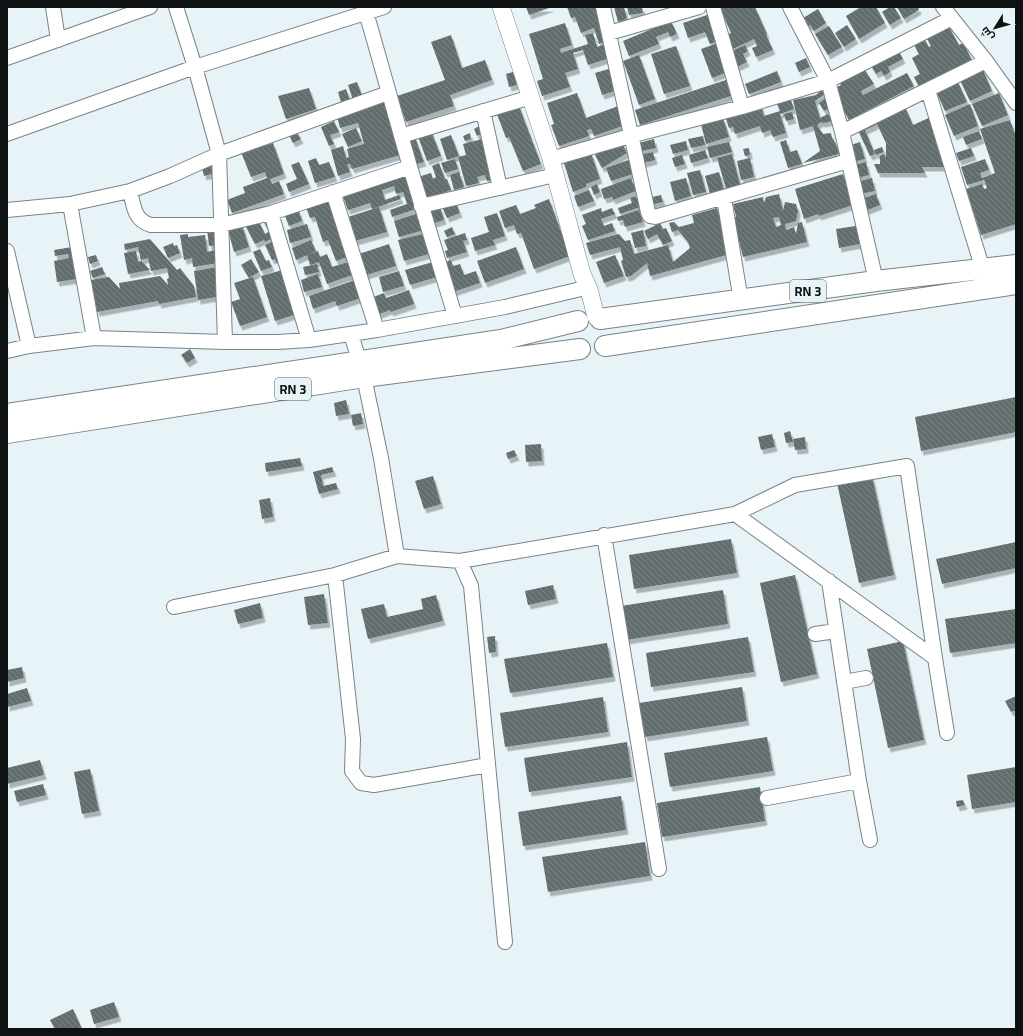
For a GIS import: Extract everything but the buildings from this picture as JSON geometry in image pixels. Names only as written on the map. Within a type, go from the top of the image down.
[{"type":"highway","name":"RN 3","points":[[7,433],[362,369],[501,340],[589,319],[741,301],[876,281],[983,270],[1016,265]]},
{"type":"highway","name":"RN 3","points":[[605,346],[1016,284]]},
{"type":"highway","points":[[589,319],[608,328],[609,335],[605,346],[601,350],[590,353],[580,349],[576,346],[572,336],[573,330],[589,319]]},
{"type":"highway","name":"RN 3","points":[[7,414],[362,369],[580,349]]},
{"type":"main road","points":[[501,7],[532,97],[553,167],[582,282],[589,289],[589,319]]},
{"type":"street","points":[[53,7],[58,40]]},
{"type":"street","points":[[7,58],[150,7]]},
{"type":"street","points":[[176,7],[195,67],[219,154],[225,342]]},
{"type":"street","points":[[7,134],[195,67],[384,7]]},
{"type":"street","points":[[603,7],[630,136],[650,216],[655,217],[724,198],[848,161]]},
{"type":"street","points":[[609,33],[699,7]]},
{"type":"street","points":[[713,7],[742,107]]},
{"type":"street","points":[[793,8],[828,81],[842,132],[876,281]]},
{"type":"street","points":[[366,12],[421,206],[455,316]]},
{"type":"street","points":[[421,206],[500,188],[630,136],[742,107],[828,81],[947,12],[1014,95]]},
{"type":"street","points":[[842,132],[986,62]]},
{"type":"street","points":[[928,90],[983,270]]},
{"type":"street","points":[[7,210],[70,204],[130,191],[170,176],[219,154],[388,93]]},
{"type":"street","points":[[401,136],[532,97]]},
{"type":"street","points":[[483,111],[500,188]]},
{"type":"street","points":[[130,191],[138,218],[143,223],[151,225],[221,226],[271,213],[410,167]]},
{"type":"street","points":[[333,192],[377,330]]},
{"type":"street","points":[[724,198],[741,301]]},
{"type":"street","points":[[70,204],[94,338]]},
{"type":"street","points":[[271,213],[309,340]]},
{"type":"street","points":[[7,252],[29,346]]},
{"type":"street","points":[[7,351],[29,346],[94,338],[225,342],[278,342],[309,340],[377,330],[505,307],[582,282]]},
{"type":"street","points":[[351,334],[362,369],[380,458],[396,556]]},
{"type":"street","points":[[174,607],[335,575],[396,556],[460,561],[735,514],[795,485],[907,466],[947,733]]},
{"type":"street","points":[[735,514],[935,658]]},
{"type":"street","points":[[604,536],[659,869]]},
{"type":"street","points":[[460,561],[471,586],[505,942]]},
{"type":"street","points":[[335,575],[353,739],[352,771],[361,783],[374,784],[488,765]]},
{"type":"street","points":[[829,581],[859,781],[870,840]]},
{"type":"street","points":[[815,634],[836,631]]},
{"type":"street","points":[[844,682],[866,678]]},
{"type":"street","points":[[767,798],[859,781]]}]
